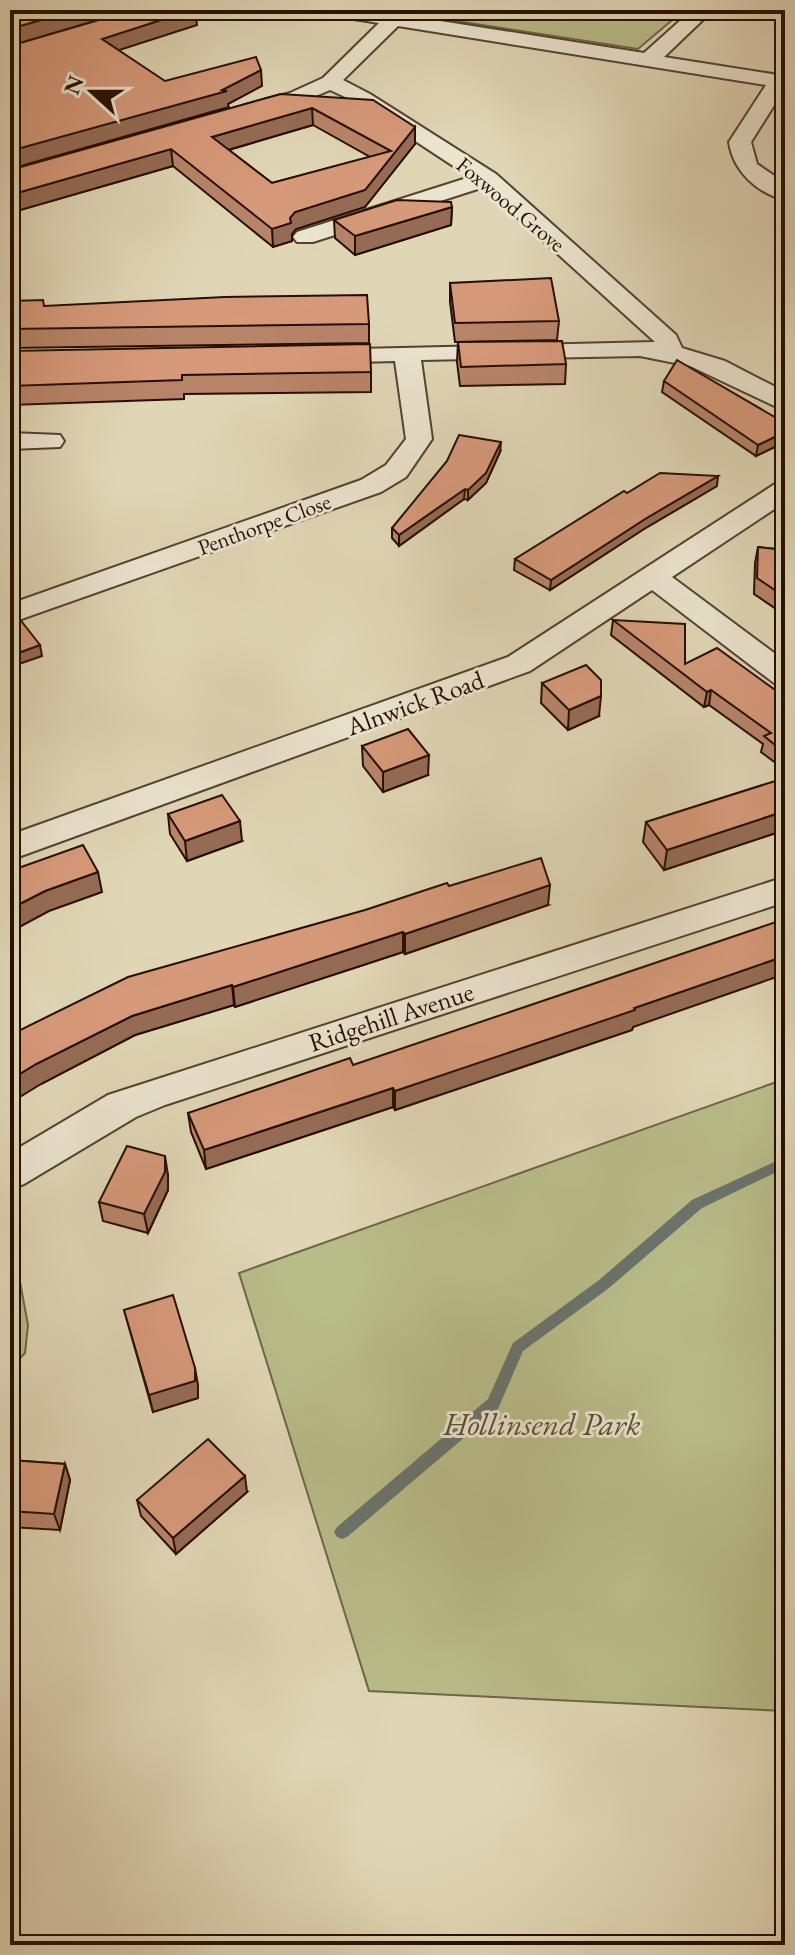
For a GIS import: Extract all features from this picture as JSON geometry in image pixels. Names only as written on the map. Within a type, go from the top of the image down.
[{"type":"street","points":[[335,10],[782,82],[740,142],[740,151],[742,162],[750,170],[785,193]]},
{"type":"street","points":[[649,60],[703,10]]},
{"type":"street","points":[[236,114],[297,97],[330,82],[393,20]]},
{"type":"street","name":"Foxwood Grove","points":[[330,82],[363,98],[488,179],[667,340],[671,351]]},
{"type":"street","points":[[305,237],[488,179]]},
{"type":"street","points":[[296,355],[606,347],[671,351],[721,368],[785,403]]},
{"type":"street","name":"Penthorpe Close","points":[[10,614],[371,486],[396,471],[419,439],[407,353]]},
{"type":"street","points":[[10,441],[51,441]]},
{"type":"street","name":"Alnwick Road","points":[[10,848],[519,664],[785,490]]},
{"type":"street","points":[[654,577],[785,676]]},
{"type":"street","name":"Ridgehill Avenue","points":[[10,1173],[122,1106],[152,1094],[785,889]]},
{"type":"green space","points":[[385,10],[684,10],[638,49]]},
{"type":"green space","name":"Hollinsend Park","points":[[785,1079],[785,1711],[369,1691],[239,1273]]},
{"type":"green space","points":[[10,1228],[28,1325],[25,1353],[10,1369]]},
{"type":"building","points":[[10,10],[75,10],[10,29]]},
{"type":"building","points":[[133,10],[192,10],[102,39],[165,81],[256,57],[261,70],[222,90],[227,91],[10,151],[10,46]]},
{"type":"building","points":[[281,94],[373,100],[415,127],[365,190],[295,212],[290,218],[291,223],[272,229],[171,149],[10,195],[10,170]],"holes":[[[312,108],[391,151],[272,183],[212,137]]]},
{"type":"building","points":[[397,200],[451,202],[452,207],[355,236],[334,220]]},
{"type":"building","points":[[551,278],[559,321],[455,323],[450,283]]},
{"type":"building","points":[[367,295],[369,324],[10,329],[10,301],[43,300],[44,306],[225,297]]},
{"type":"building","points":[[562,341],[566,364],[461,367],[458,342]]},
{"type":"building","points":[[370,344],[371,372],[182,375],[182,380],[10,386],[10,351]]},
{"type":"building","points":[[677,360],[785,423],[785,432],[758,445],[664,381]]},
{"type":"building","points":[[459,435],[501,442],[486,473],[468,490],[465,489],[399,535],[392,528],[447,461]]},
{"type":"building","points":[[660,473],[718,476],[551,580],[515,559],[624,491],[627,493]]},
{"type":"building","points":[[758,547],[785,550],[785,597],[757,578]]},
{"type":"building","points":[[15,613],[40,645],[10,656],[10,614]]},
{"type":"building","points":[[613,620],[685,624],[685,664],[717,648],[785,697],[785,753],[764,736],[771,733],[711,690],[707,692]]},
{"type":"building","points":[[586,665],[601,680],[601,696],[569,710],[542,683]]},
{"type":"building","points":[[408,729],[429,755],[383,772],[362,746]]},
{"type":"building","points":[[785,778],[785,811],[667,850],[646,822]]},
{"type":"building","points":[[222,795],[240,821],[185,841],[168,814]]},
{"type":"building","points":[[83,845],[98,872],[45,891],[10,909],[10,871]]},
{"type":"building","points":[[541,858],[550,885],[405,934],[403,932],[132,1016],[10,1080],[10,1035],[128,977]]},
{"type":"building","points":[[785,919],[785,956],[395,1091],[393,1088],[204,1150],[188,1113],[350,1058],[353,1065]]},
{"type":"building","points":[[127,1146],[165,1156],[165,1172],[144,1214],[99,1202]]},
{"type":"building","points":[[173,1295],[195,1368],[195,1381],[149,1395],[124,1310]]},
{"type":"building","points":[[208,1439],[245,1476],[173,1538],[137,1500]]},
{"type":"building","points":[[10,1460],[65,1464],[54,1514],[10,1511]]},
{"type":"waterway","points":[[342,1532],[493,1404],[518,1347],[604,1284],[697,1204],[785,1162]]}]
